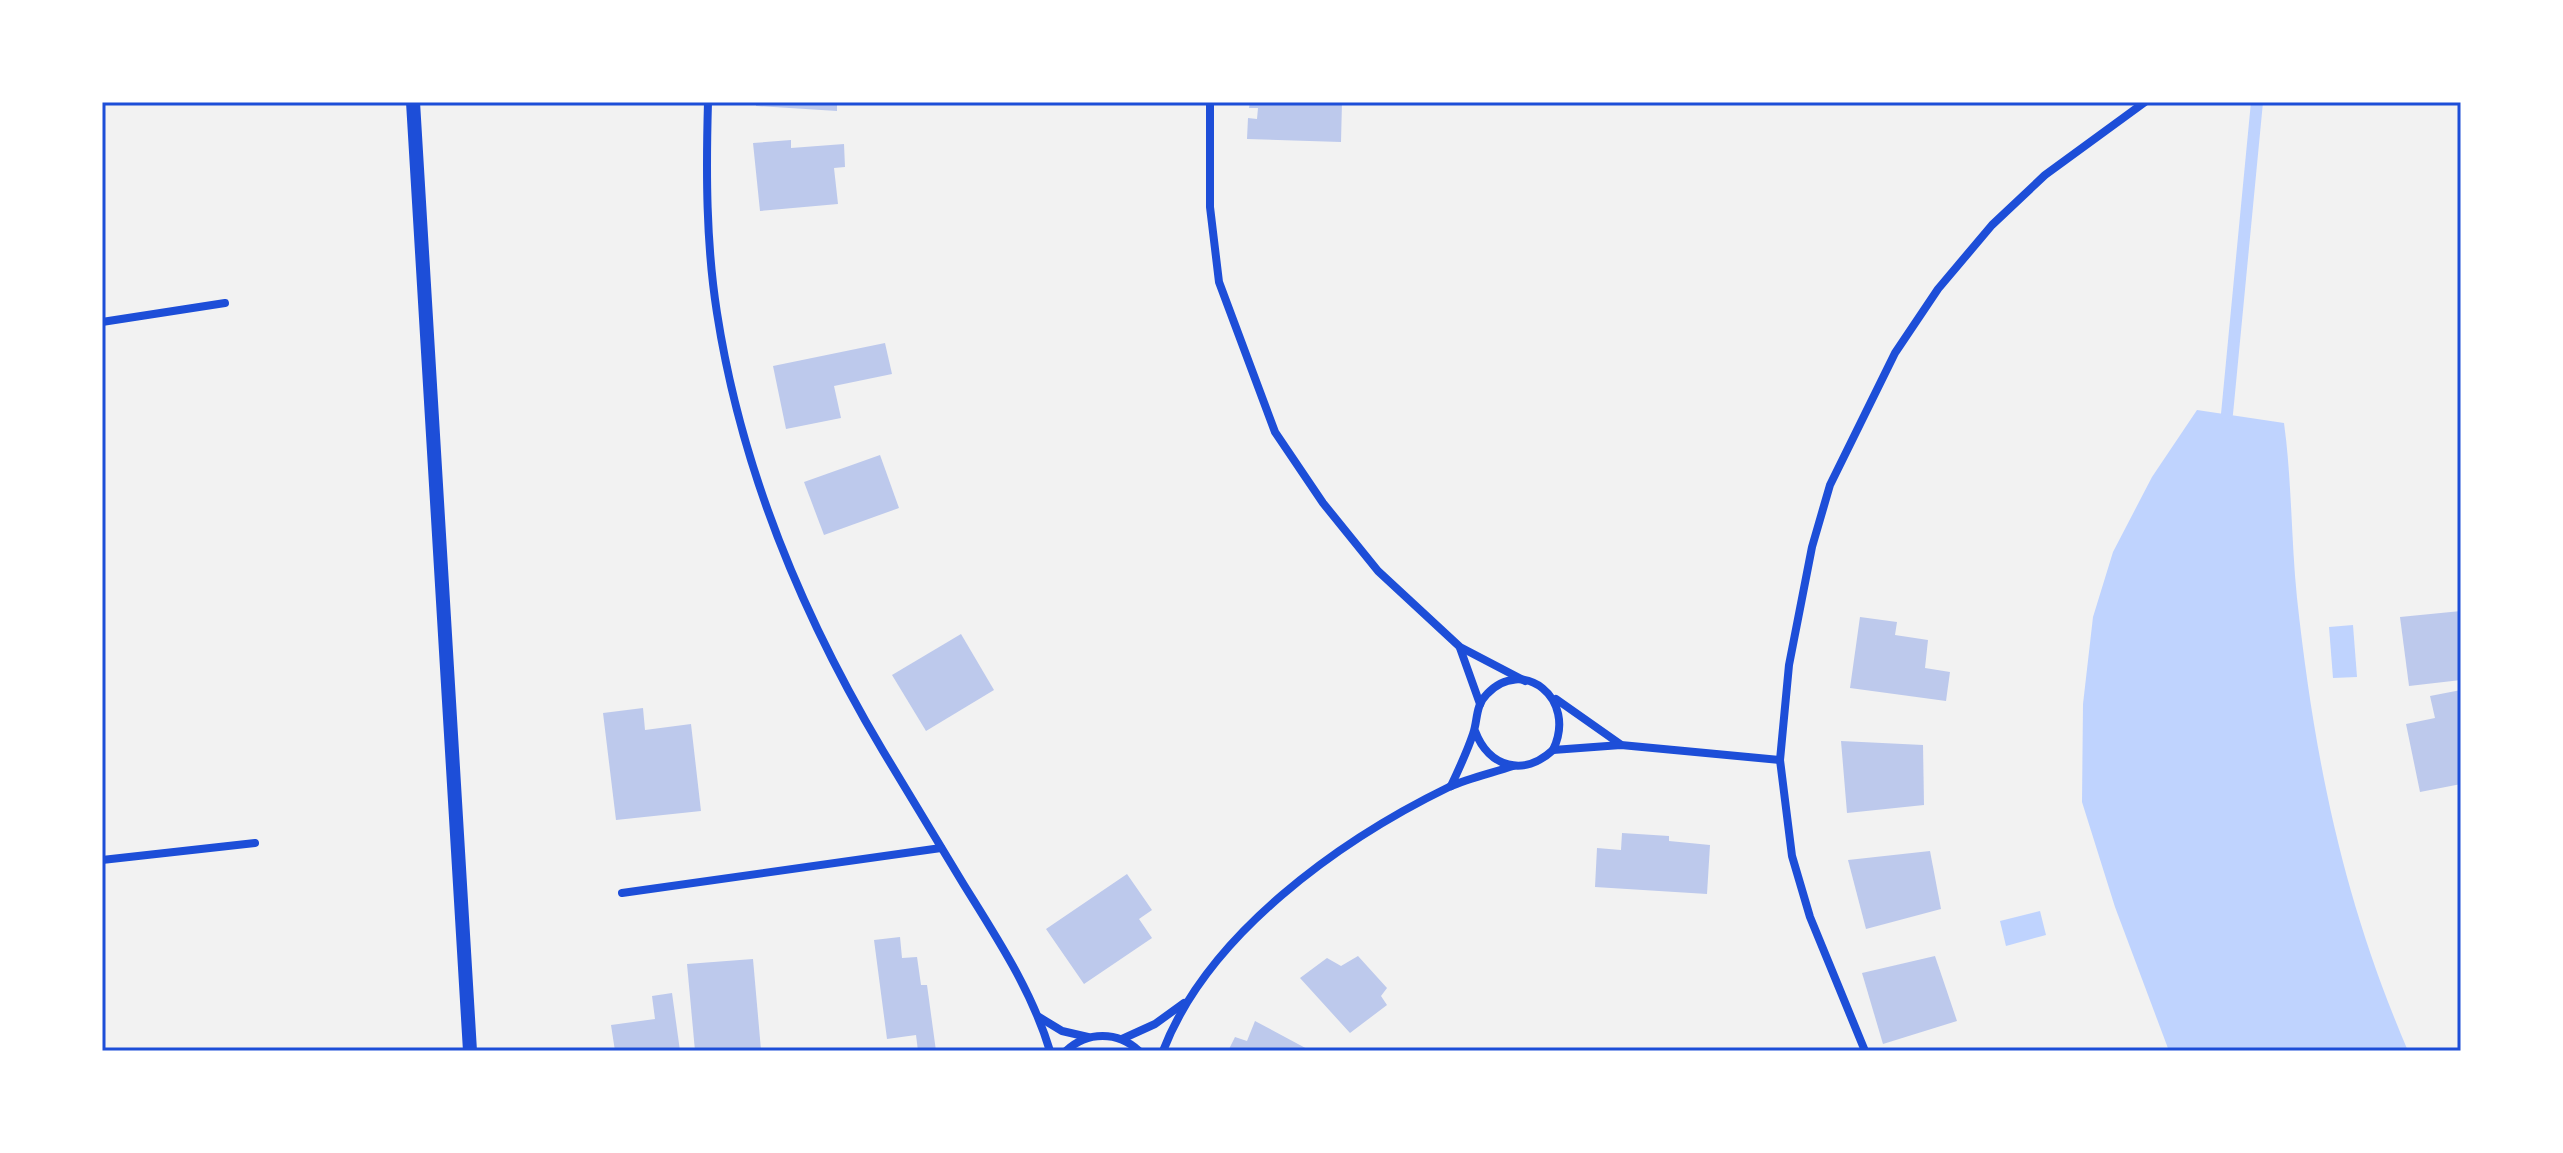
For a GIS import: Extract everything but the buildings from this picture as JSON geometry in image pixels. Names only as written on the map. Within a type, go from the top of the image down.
[{"type":"street","points":[[413,102],[470,1051]]},
{"type":"street","points":[[708,102],[705,180],[717,313],[744,440],[797,589],[858,709],[1039,1016],[1050,1051]]},
{"type":"street","points":[[1210,102],[1210,207],[1219,282],[1275,432],[1323,503],[1378,571],[1460,647],[1550,695],[1621,745]]},
{"type":"street","points":[[1865,1051],[1810,917],[1792,856],[1780,760],[1789,665],[1812,547],[1830,485],[1895,353],[1938,289],[1992,225],[2045,175],[2145,102]]},
{"type":"street","points":[[102,322],[225,303]]},
{"type":"street","points":[[1451,786],[1475,731],[1480,704],[1460,647]]},
{"type":"street","points":[[1480,704],[1499,685],[1525,681]]},
{"type":"street","points":[[1550,695],[1562,722],[1553,750]]},
{"type":"street","points":[[1475,731],[1488,754],[1513,766]]},
{"type":"street","points":[[1163,1051],[1188,1001],[1253,924],[1315,867],[1451,786],[1513,766],[1528,766],[1553,750],[1621,745],[1780,760]]},
{"type":"street","points":[[102,860],[255,843]]},
{"type":"street","points":[[622,893],[941,848]]},
{"type":"street","points":[[1122,1039],[1155,1024],[1188,1001]]},
{"type":"street","points":[[1039,1016],[1062,1031],[1088,1037],[1105,1035],[1122,1039],[1139,1051]]},
{"type":"street","points":[[1066,1051],[1088,1037]]},
{"type":"water","points":[[2197,410],[2284,423],[2297,598],[2323,773],[2349,884],[2385,995],[2408,1051],[2169,1051],[2115,907],[2082,802],[2083,704],[2093,617],[2113,552],[2152,477]]},
{"type":"water","points":[[2353,625],[2357,677],[2333,678],[2329,627]]},
{"type":"water","points":[[2040,911],[2046,935],[2006,946],[2000,921]]},
{"type":"waterway","points":[[2227,414],[2257,102]]}]
